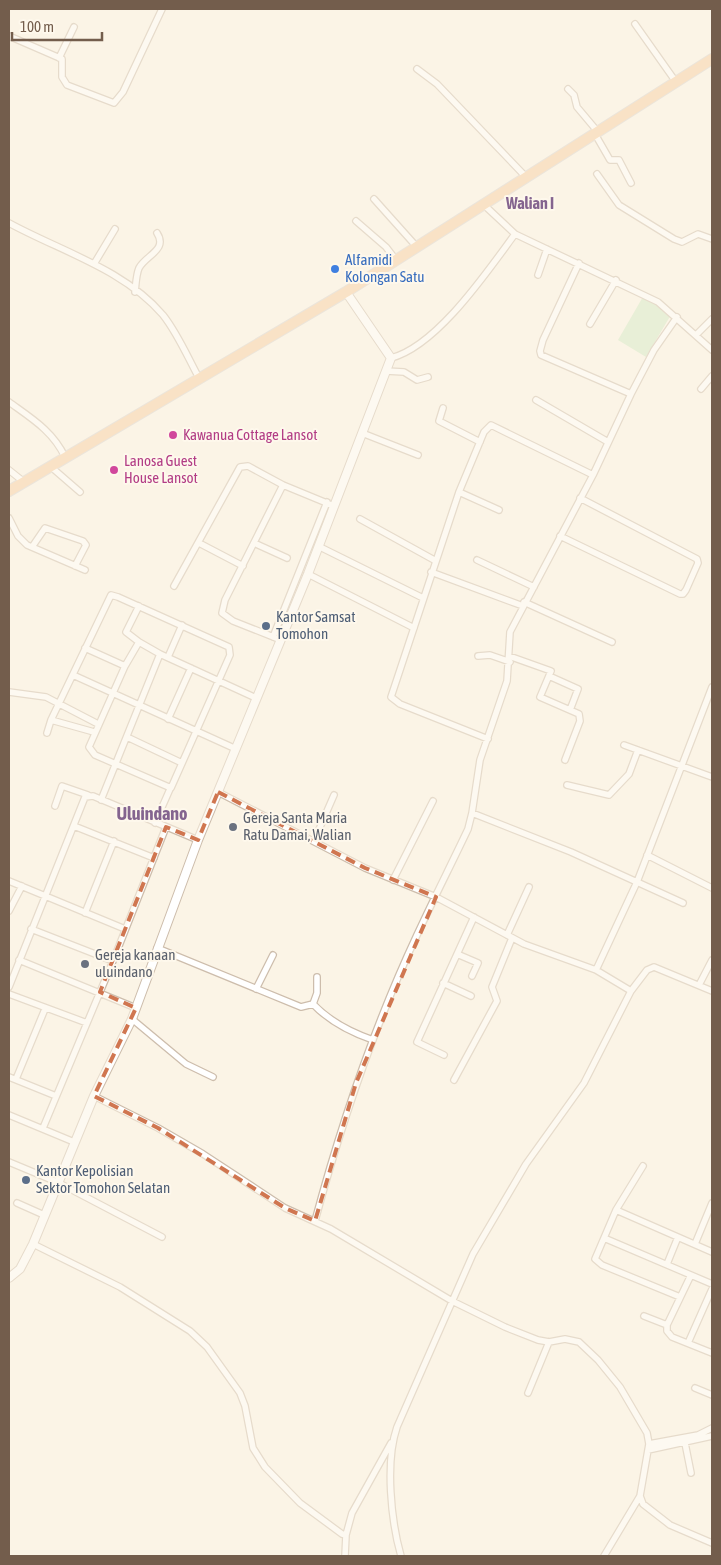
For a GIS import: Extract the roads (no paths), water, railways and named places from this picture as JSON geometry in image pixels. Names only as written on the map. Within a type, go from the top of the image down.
[{"type":"highway","points":[[9,491],[346,292],[712,59]]},
{"type":"street","points":[[9,36],[59,58],[64,63],[62,77],[67,84],[98,98],[116,102],[123,92],[162,9]]},
{"type":"street","points":[[635,24],[676,82]]},
{"type":"street","points":[[59,58],[74,27]]},
{"type":"street","points":[[417,69],[437,84],[506,154],[526,178]]},
{"type":"street","points":[[568,89],[574,95],[577,106],[596,133],[610,160],[619,160],[631,183]]},
{"type":"street","points":[[597,174],[619,205],[674,239],[682,242],[698,234],[712,239]]},
{"type":"street","points":[[374,199],[416,246]]},
{"type":"street","points":[[482,204],[515,234],[616,280],[658,302],[697,334],[712,350]]},
{"type":"street","points":[[356,221],[386,247],[396,260]]},
{"type":"street","points":[[9,223],[94,264],[135,292],[164,316],[199,378]]},
{"type":"street","points":[[94,264],[115,229]]},
{"type":"street","points":[[135,292],[140,266],[156,252],[159,246],[160,238],[157,233]]},
{"type":"street","points":[[9,1278],[20,1269],[33,1244],[94,1096],[132,1019],[198,840],[391,358],[416,348],[438,329],[480,281],[515,234]]},
{"type":"street","points":[[538,275],[548,249]]},
{"type":"street","points":[[579,263],[543,340],[540,350],[541,355],[631,394]]},
{"type":"street","points":[[590,324],[616,280]]},
{"type":"street","points":[[346,292],[391,358]]},
{"type":"street","points":[[315,1221],[356,1083],[417,935],[468,829],[477,771],[503,698],[510,659],[510,632],[523,604],[534,587],[593,475],[654,350],[677,317]]},
{"type":"street","points":[[697,334],[712,319]]},
{"type":"street","points":[[386,371],[401,371],[417,380],[428,378]]},
{"type":"street","points":[[701,389],[712,376]]},
{"type":"street","points":[[536,400],[608,442]]},
{"type":"street","points":[[9,402],[47,430],[61,447],[65,457]]},
{"type":"street","points":[[442,408],[439,421],[480,442]]},
{"type":"street","points":[[488,739],[392,700],[392,692],[459,492],[488,426],[493,426],[593,475]]},
{"type":"street","points":[[362,432],[418,455]]},
{"type":"street","points":[[50,466],[80,492]]},
{"type":"street","points":[[174,586],[240,467],[248,466],[282,485],[331,504]]},
{"type":"street","points":[[9,470],[24,482]]},
{"type":"street","points":[[277,639],[227,618],[222,613],[225,600],[282,485]]},
{"type":"street","points":[[459,492],[499,510]]},
{"type":"street","points":[[560,536],[680,594],[683,594],[686,590],[698,562],[697,558],[580,498]]},
{"type":"street","points":[[277,639],[308,574],[331,504]]},
{"type":"street","points":[[9,518],[18,536],[32,548],[85,570]]},
{"type":"street","points":[[360,519],[436,561]]},
{"type":"street","points":[[32,548],[45,528],[83,541],[86,545],[75,566]]},
{"type":"street","points":[[199,543],[243,566]]},
{"type":"street","points":[[254,543],[287,558]]},
{"type":"street","points":[[318,546],[423,598]]},
{"type":"street","points":[[477,560],[534,587]]},
{"type":"street","points":[[431,572],[523,604],[612,642]]},
{"type":"street","points":[[308,574],[414,628]]},
{"type":"street","points":[[47,733],[57,704],[73,675],[109,597],[114,595],[231,649],[197,731],[155,823]]},
{"type":"street","points":[[139,606],[126,632],[160,654],[256,698]]},
{"type":"street","points":[[168,657],[182,625]]},
{"type":"street","points":[[139,642],[125,666],[94,732],[89,744],[90,750],[170,788]]},
{"type":"street","points":[[85,648],[125,666]]},
{"type":"street","points":[[101,800],[160,654]]},
{"type":"street","points":[[478,656],[490,655],[549,670],[549,676],[540,696],[579,714],[580,721],[565,760]]},
{"type":"street","points":[[168,719],[191,668]]},
{"type":"street","points":[[73,675],[236,749]]},
{"type":"street","points":[[549,676],[578,689],[570,710]]},
{"type":"street","points":[[596,970],[637,882],[712,687]]},
{"type":"street","points":[[9,692],[46,697],[98,724]]},
{"type":"street","points":[[51,720],[94,732]]},
{"type":"street","points":[[127,737],[182,763]]},
{"type":"street","points":[[624,745],[712,777]]},
{"type":"street","points":[[567,785],[609,795],[629,774],[638,750]]},
{"type":"street","points":[[55,806],[62,786],[198,840]]},
{"type":"street","points":[[218,792],[393,880],[436,897],[510,937],[546,954],[596,970],[631,991]]},
{"type":"street","points":[[9,987],[44,896],[84,799],[88,795]]},
{"type":"street","points":[[314,841],[334,795]]},
{"type":"street","points":[[393,880],[433,801]]},
{"type":"street","points":[[472,813],[637,882],[683,904]]},
{"type":"street","points":[[74,826],[154,858]]},
{"type":"street","points":[[43,1128],[113,961],[166,827]]},
{"type":"street","points":[[85,912],[114,841]]},
{"type":"street","points":[[647,855],[712,888]]},
{"type":"street","points":[[9,881],[125,929]]},
{"type":"street","points":[[9,911],[22,886]]},
{"type":"street","points":[[454,1080],[497,1001],[492,986],[529,887]]},
{"type":"street","points":[[444,1055],[417,1042],[474,917]]},
{"type":"street","points":[[31,929],[113,961]]},
{"type":"street","points":[[157,948],[301,1006],[313,1004]]},
{"type":"street","points":[[456,954],[478,963],[472,976]]},
{"type":"street","points":[[256,989],[273,955]]},
{"type":"street","points":[[20,960],[136,1008]]},
{"type":"street","points":[[699,985],[712,960]]},
{"type":"street","points":[[345,1556],[346,1536],[352,1513],[392,1442],[461,1277],[482,1236],[526,1164],[584,1083],[631,991],[648,970],[654,966],[712,991]]},
{"type":"street","points":[[313,1004],[317,993],[317,978]]},
{"type":"street","points":[[443,983],[471,996]]},
{"type":"street","points":[[9,994],[87,1023]]},
{"type":"street","points":[[313,1004],[328,1018],[348,1031],[373,1040]]},
{"type":"street","points":[[16,1079],[46,1008]]},
{"type":"street","points":[[132,1019],[186,1064],[213,1078]]},
{"type":"street","points":[[9,1077],[56,1096]]},
{"type":"street","points":[[94,1096],[158,1128],[203,1154],[285,1208],[315,1221],[452,1301],[505,1327],[549,1342],[565,1338],[579,1342],[598,1360],[620,1387],[647,1433],[648,1447],[640,1496],[604,1556]]},
{"type":"street","points":[[9,1115],[74,1142]]},
{"type":"street","points":[[9,1162],[57,1182],[162,1237]]},
{"type":"street","points":[[644,1166],[616,1210],[596,1256],[597,1262],[680,1297]]},
{"type":"street","points":[[17,1203],[44,1215]]},
{"type":"street","points":[[695,1244],[709,1218],[712,1203]]},
{"type":"street","points":[[616,1210],[712,1252]]},
{"type":"street","points":[[667,1264],[678,1237]]},
{"type":"street","points":[[604,1238],[712,1284]]},
{"type":"street","points":[[33,1244],[120,1287],[190,1331],[207,1347],[240,1393],[246,1406],[253,1448],[265,1467],[300,1502],[346,1536]]},
{"type":"street","points":[[691,1275],[667,1325],[668,1334],[712,1353]]},
{"type":"street","points":[[688,1343],[712,1290]]},
{"type":"street","points":[[644,1316],[667,1325]]},
{"type":"street","points":[[528,1393],[549,1342]]},
{"type":"street","points":[[695,1388],[712,1395]]},
{"type":"street","points":[[648,1447],[712,1429]]},
{"type":"street","points":[[648,1447],[685,1444],[712,1436]]},
{"type":"street","points":[[392,1442],[392,1515],[401,1556]]},
{"type":"street","points":[[685,1444],[691,1473]]},
{"type":"street","points":[[640,1496],[643,1504],[664,1522],[712,1543]]},
{"type":"place","name":"Alfamidi Kolongan Satu","points":[[335,269]]},
{"type":"place","name":"Kawanua Cottage Lansot","points":[[173,435]]},
{"type":"place","name":"Lanosa Guest House Lansot","points":[[114,470]]},
{"type":"place","name":"Kantor Samsat Tomohon","points":[[266,626]]},
{"type":"place","name":"Gereja Santa Maria Ratu Damai, Walian","points":[[233,827]]},
{"type":"place","name":"Gereja kanaan uluindano","points":[[85,964]]},
{"type":"place","name":"Kantor Kepolisian Sektor Tomohon Selatan","points":[[26,1180]]},
{"type":"district","name":"Walian I","points":[[530,203]]},
{"type":"district","name":"Uluindano","points":[[152,814]]}]
